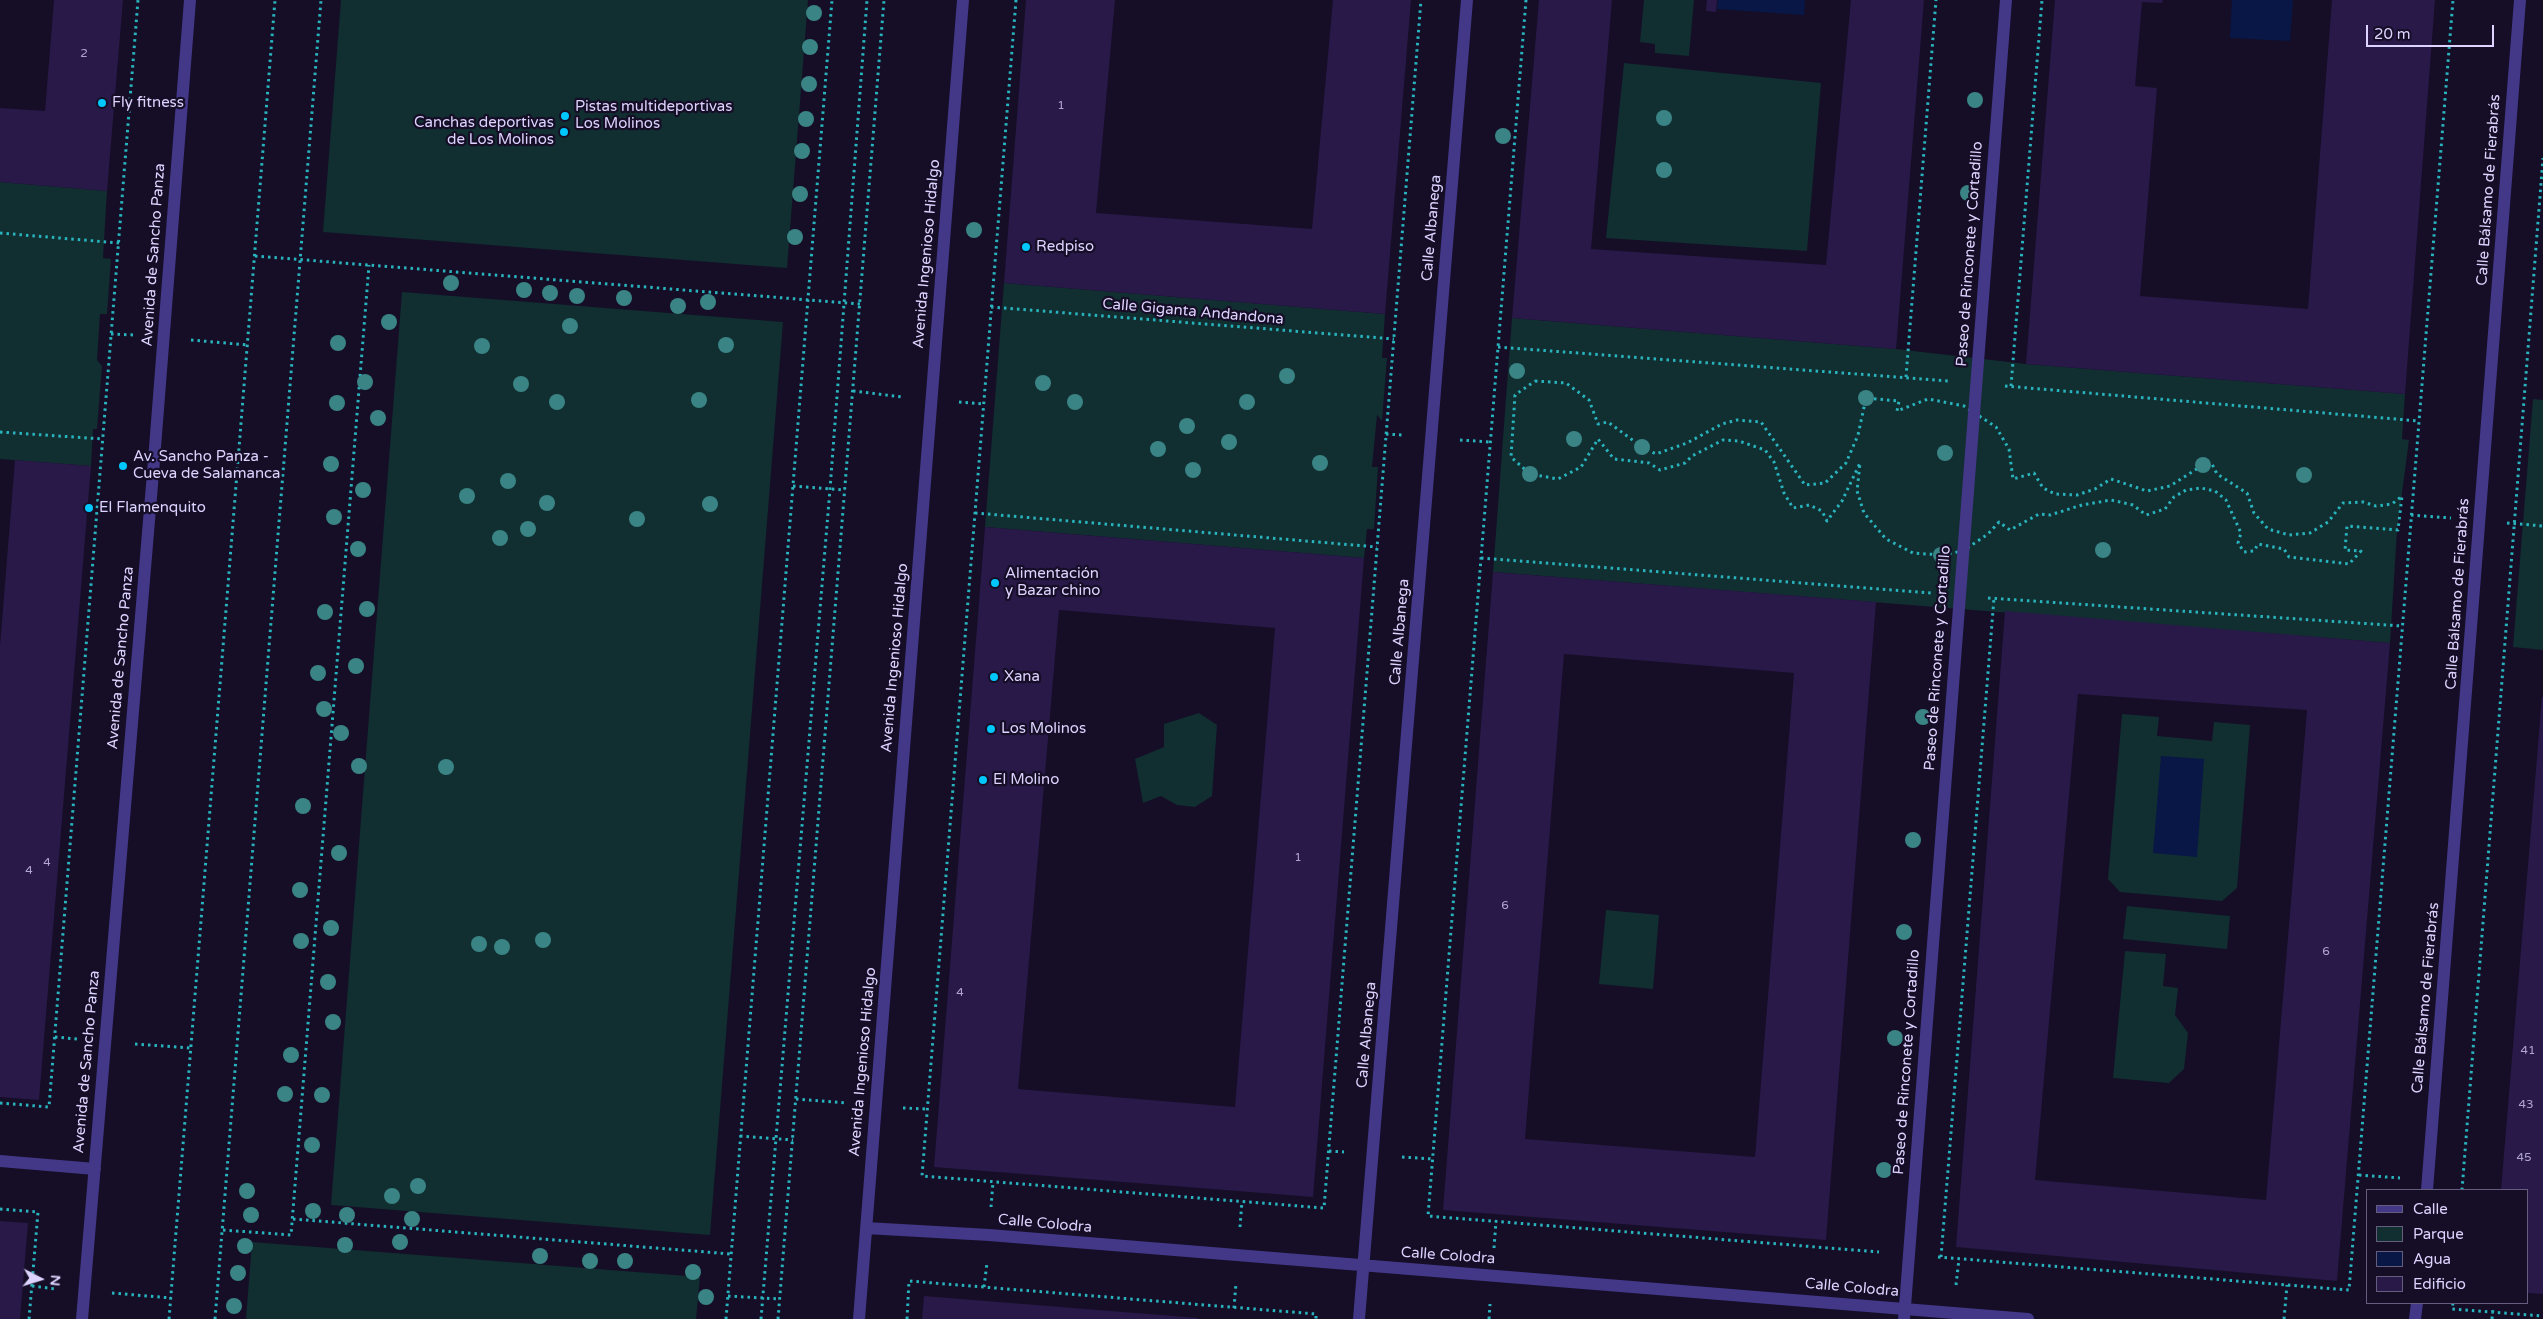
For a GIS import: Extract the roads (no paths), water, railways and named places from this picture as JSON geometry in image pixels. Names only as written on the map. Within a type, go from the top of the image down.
[{"type":"street","name":"Avenida de Sancho Panza","points":[[82,1319],[153,473],[190,0]]},
{"type":"street","name":"Avenida Ingenioso Hidalgo","points":[[859,1319],[963,0]]},
{"type":"street","name":"Calle Albanega","points":[[1359,1319],[1467,0]]},
{"type":"street","name":"Paseo de Rinconete y Cortadillo","points":[[1905,1314],[2006,0]]},
{"type":"street","name":"Calle Bálsamo de Fierabrás","points":[[2427,1189],[2520,0]]},
{"type":"street","points":[[0,1161],[95,1169]]},
{"type":"street","name":"Calle Colodra","points":[[866,1228],[989,1235],[1364,1266],[1905,1314],[2028,1319]]},
{"type":"street","points":[[2415,1319],[2417,1304]]},
{"type":"water","points":[[1718,0],[1805,0],[1804,15],[1717,9]]},
{"type":"water","points":[[2232,0],[2293,0],[2290,41],[2230,38]]},
{"type":"water","points":[[2161,756],[2204,759],[2197,857],[2153,853]]},
{"type":"place","name":"Fly fitness","points":[[102,103]]},
{"type":"place","name":"Pistas multideportivas Los Molinos","points":[[565,116]]},
{"type":"place","name":"Canchas deportivas de Los Molinos","points":[[564,132]]},
{"type":"place","name":"Redpiso","points":[[1026,247]]},
{"type":"place","name":"Av. Sancho Panza - Cueva de Salamanca","points":[[123,466]]},
{"type":"place","name":"El Flamenquito","points":[[89,508]]},
{"type":"place","name":"Alimentación y Bazar chino","points":[[995,583]]},
{"type":"place","name":"Xana","points":[[994,677]]},
{"type":"place","name":"Los Molinos","points":[[991,729]]},
{"type":"place","name":"El Molino","points":[[983,780]]}]
